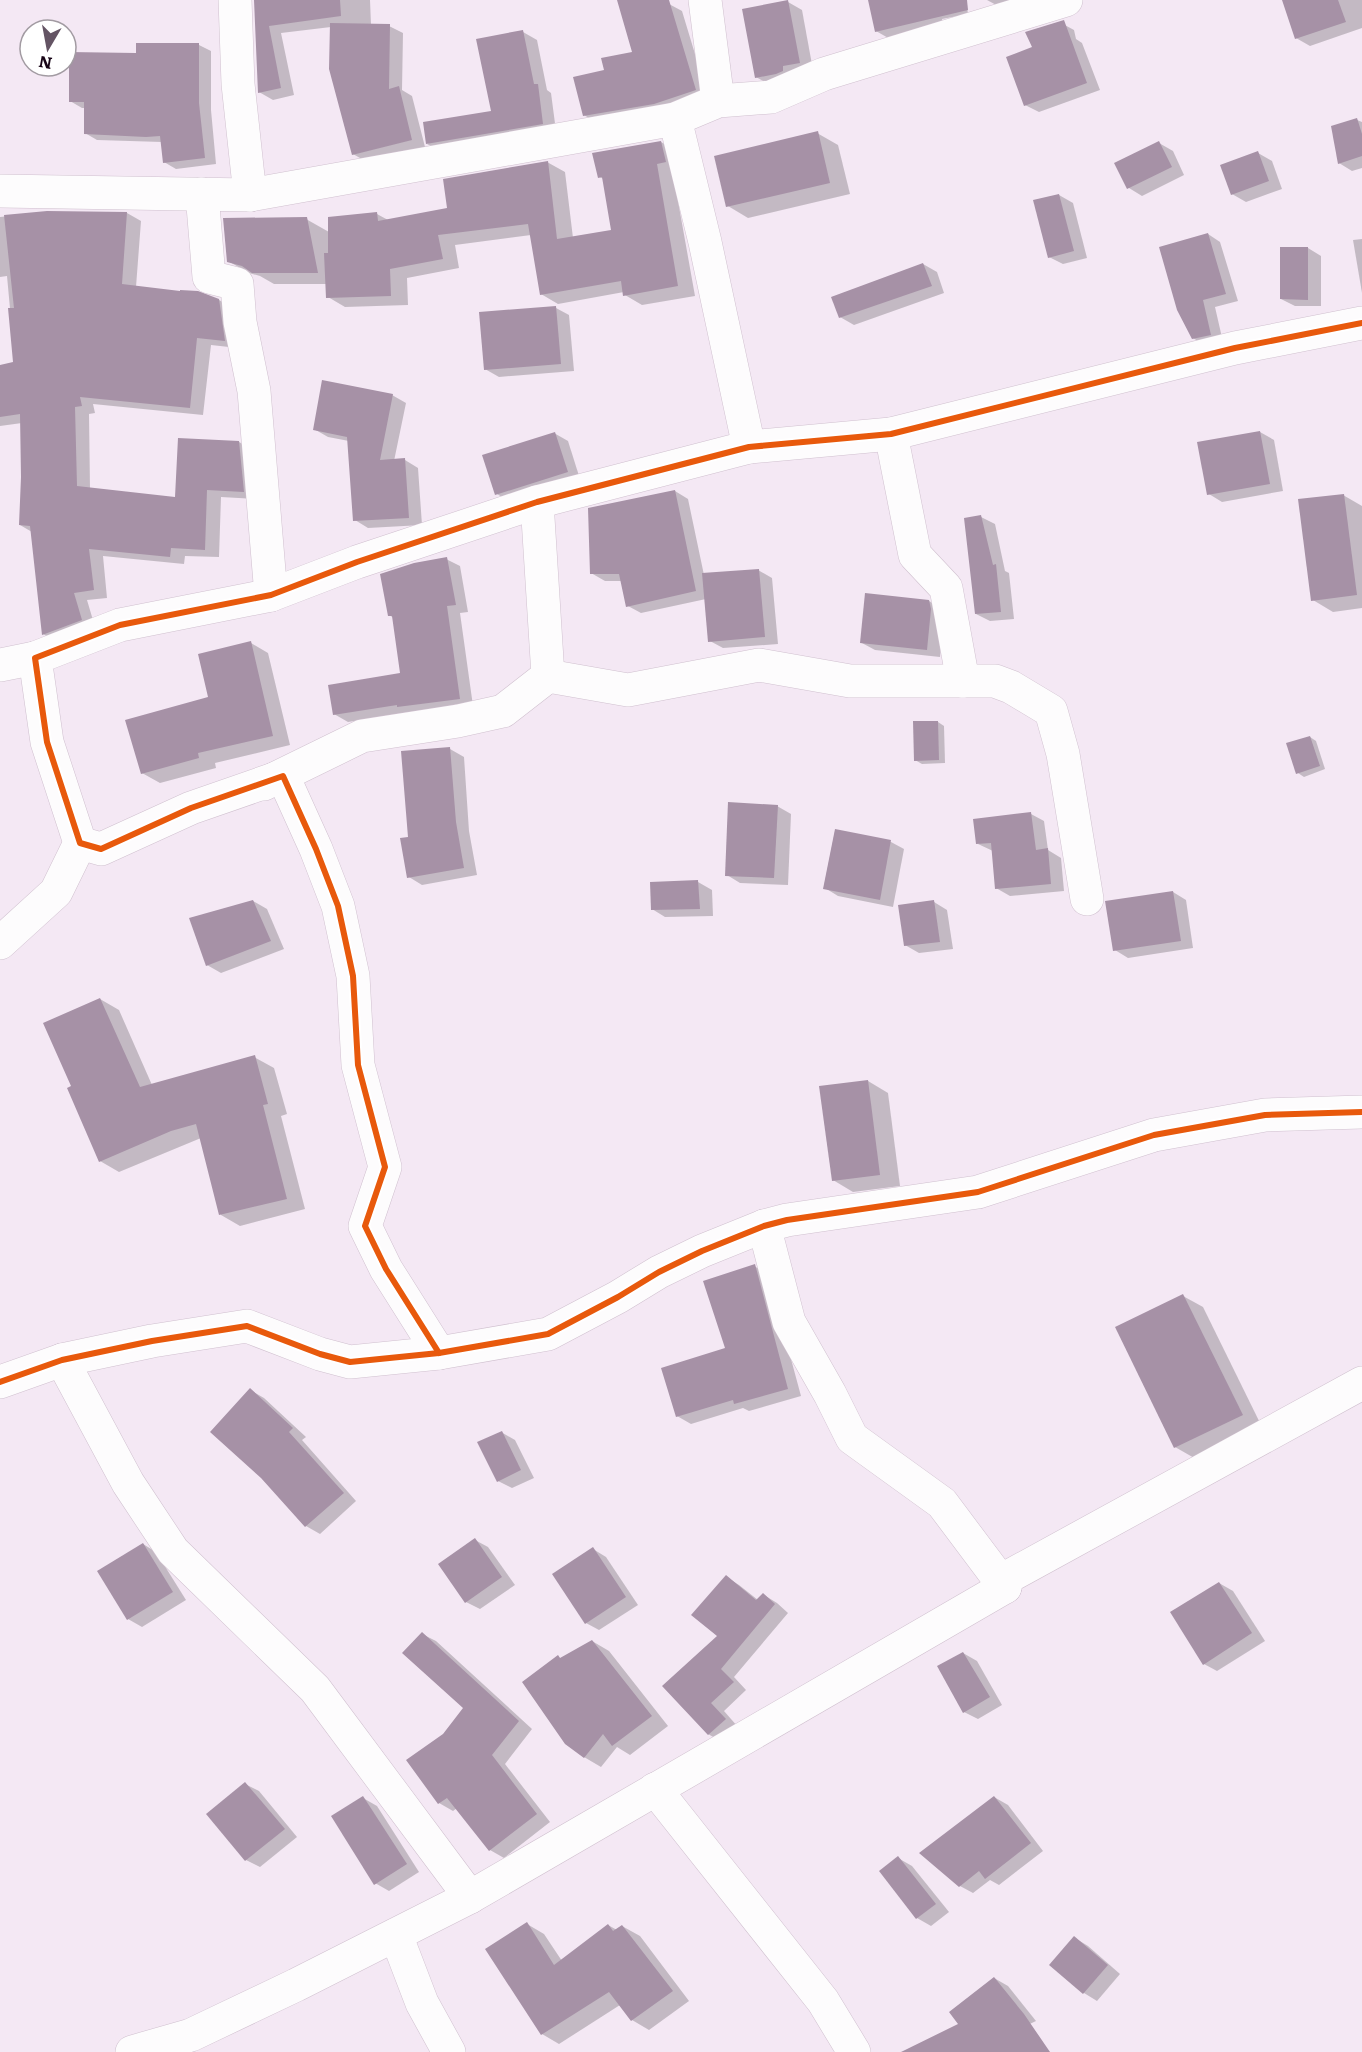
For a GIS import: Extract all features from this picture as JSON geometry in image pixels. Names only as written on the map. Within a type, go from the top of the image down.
[{"type":"street","points":[[235,0],[238,84],[250,195]]},
{"type":"street","points":[[705,0],[718,102]]},
{"type":"street","points":[[0,191],[250,195],[675,119],[718,102],[771,97],[824,74],[1066,0]]},
{"type":"street","points":[[675,119],[705,242],[749,447]]},
{"type":"street","points":[[202,194],[209,277],[237,284],[240,322],[254,390],[271,595]]},
{"type":"street","points":[[0,664],[35,658],[120,626],[271,595],[357,562],[537,502],[749,447],[891,434],[1235,348],[1362,323]]},
{"type":"street","points":[[891,434],[915,555],[946,588],[963,681]]},
{"type":"street","points":[[537,502],[548,676]]},
{"type":"street","points":[[0,944],[56,892],[80,843],[48,742],[35,658]]},
{"type":"street","points":[[80,843],[100,849],[191,808],[283,776],[362,736],[458,721],[503,711],[548,676],[628,690],[759,665],[850,681],[995,681],[1011,687],[1051,711],[1062,754],[1087,899]]},
{"type":"street","points":[[283,776],[316,849],[338,906],[353,976],[358,1065],[385,1167],[365,1226],[386,1269],[439,1353]]},
{"type":"street","points":[[0,1382],[62,1360],[152,1341],[248,1326],[320,1354],[350,1362],[439,1353],[548,1334],[618,1297],[658,1272],[764,1226],[787,1220],[978,1192],[1154,1135],[1265,1115],[1362,1112]]},
{"type":"street","points":[[764,1226],[789,1322],[852,1438],[942,1503],[1005,1587]]},
{"type":"street","points":[[62,1360],[128,1483],[173,1551],[315,1689],[470,1897]]},
{"type":"street","points":[[1005,1587],[1006,1578],[1362,1383]]},
{"type":"street","points":[[132,2052],[195,2044],[470,1897],[1005,1587]]},
{"type":"street","points":[[655,1789],[823,2001],[854,2052]]},
{"type":"street","points":[[396,1935],[422,2003],[449,2052]]},
{"type":"building","points":[[254,0],[340,0],[341,16],[269,26],[281,88],[258,93]]},
{"type":"building","points":[[617,0],[669,0],[696,90],[654,104],[583,116],[573,77],[604,70],[601,58],[632,52]]},
{"type":"building","points":[[788,0],[800,63],[783,66],[783,71],[776,74],[755,78],[742,9]]},
{"type":"building","points":[[868,0],[967,0],[968,10],[875,32]]},
{"type":"building","points":[[1282,0],[1338,0],[1346,22],[1295,39]]},
{"type":"building","points":[[1064,20],[1087,83],[1024,106],[1006,57],[1032,47],[1025,32]]},
{"type":"building","points":[[330,23],[390,24],[389,89],[399,86],[412,140],[352,155],[329,69]]},
{"type":"building","points":[[523,30],[534,84],[538,84],[543,124],[426,144],[423,122],[491,111],[476,39]]},
{"type":"building","points":[[136,43],[199,43],[199,103],[205,158],[163,163],[160,136],[84,134],[84,102],[69,102],[69,78],[78,78],[78,52],[136,53]]},
{"type":"building","points":[[1357,118],[1362,134],[1362,156],[1338,164],[1331,126]]},
{"type":"building","points":[[818,131],[830,183],[726,207],[714,156]]},
{"type":"building","points":[[661,141],[666,162],[657,164],[678,286],[623,296],[621,281],[540,295],[528,224],[438,235],[443,259],[390,269],[391,296],[326,298],[324,253],[328,253],[328,217],[377,212],[378,221],[447,208],[443,179],[548,161],[557,239],[611,230],[602,177],[598,178],[592,153]]},
{"type":"building","points":[[1159,141],[1172,167],[1127,189],[1114,163]]},
{"type":"building","points":[[1258,151],[1269,181],[1231,195],[1220,165]]},
{"type":"building","points":[[1059,194],[1074,251],[1048,258],[1033,200]]},
{"type":"building","points":[[47,211],[127,212],[122,284],[198,291],[219,299],[225,341],[197,338],[190,408],[80,397],[82,406],[75,407],[77,486],[175,497],[178,438],[239,441],[244,492],[207,490],[205,550],[171,548],[170,557],[89,549],[94,590],[74,593],[82,620],[42,635],[30,526],[19,525],[20,414],[0,417],[0,365],[13,362],[8,308],[14,308],[4,215]]},
{"type":"building","points":[[307,217],[318,273],[252,273],[242,266],[227,262],[223,218]]},
{"type":"building","points":[[1208,233],[1226,294],[1203,300],[1211,335],[1192,339],[1177,310],[1159,247]]},
{"type":"building","points":[[1280,247],[1308,247],[1308,300],[1280,299]]},
{"type":"building","points":[[923,263],[932,286],[839,318],[831,297]]},
{"type":"building","points":[[556,306],[561,364],[484,370],[479,312]]},
{"type":"building","points":[[322,380],[393,394],[380,460],[405,458],[409,518],[353,521],[347,437],[313,430]]},
{"type":"building","points":[[1260,431],[1270,484],[1207,495],[1197,442]]},
{"type":"building","points":[[555,432],[568,472],[495,495],[482,455]]},
{"type":"building","points":[[675,490],[696,591],[626,607],[619,574],[590,574],[588,508]]},
{"type":"building","points":[[1344,494],[1357,595],[1311,601],[1298,499]]},
{"type":"building","points":[[981,515],[993,565],[996,564],[1001,612],[975,614],[964,518]]},
{"type":"building","points":[[447,557],[456,605],[447,606],[460,699],[397,707],[397,705],[333,715],[328,685],[400,673],[392,616],[388,616],[380,574],[414,563]]},
{"type":"building","points":[[759,569],[765,637],[708,642],[702,573]]},
{"type":"building","points":[[865,593],[929,600],[931,609],[927,650],[860,643]]},
{"type":"building","points":[[251,641],[273,736],[198,753],[199,758],[141,774],[125,720],[208,697],[198,654]]},
{"type":"building","points":[[913,721],[938,721],[939,760],[914,761]]},
{"type":"building","points":[[1310,736],[1320,766],[1296,774],[1286,743]]},
{"type":"building","points":[[450,747],[456,822],[464,868],[407,878],[400,838],[408,837],[401,751]]},
{"type":"building","points":[[728,802],[778,805],[774,878],[725,876]]},
{"type":"building","points":[[1031,812],[1036,850],[1048,848],[1051,884],[995,889],[991,843],[976,844],[973,819]]},
{"type":"building","points":[[835,829],[891,840],[880,900],[823,889]]},
{"type":"building","points":[[698,880],[700,909],[651,910],[650,882]]},
{"type":"building","points":[[1173,891],[1181,941],[1113,951],[1105,901]]},
{"type":"building","points":[[253,900],[271,941],[206,966],[189,918]]},
{"type":"building","points":[[934,900],[940,942],[904,946],[898,905]]},
{"type":"building","points":[[100,998],[140,1087],[255,1055],[268,1104],[263,1105],[287,1199],[219,1215],[196,1124],[171,1131],[99,1162],[67,1088],[71,1086],[43,1023]]},
{"type":"building","points":[[868,1080],[880,1175],[832,1181],[819,1086]]},
{"type":"building","points":[[755,1264],[788,1389],[734,1404],[733,1400],[676,1417],[661,1368],[725,1348],[703,1281]]},
{"type":"building","points":[[1183,1294],[1243,1415],[1174,1448],[1115,1327]]},
{"type":"building","points":[[250,1388],[293,1428],[289,1432],[344,1493],[305,1527],[261,1478],[210,1432]]},
{"type":"building","points":[[502,1431],[521,1470],[497,1482],[477,1442]]},
{"type":"building","points":[[475,1538],[502,1577],[465,1603],[438,1564]]},
{"type":"building","points":[[143,1543],[173,1592],[127,1620],[97,1571]]},
{"type":"building","points":[[593,1547],[626,1597],[585,1624],[552,1574]]},
{"type":"building","points":[[726,1575],[756,1600],[763,1593],[775,1604],[721,1669],[734,1682],[711,1703],[726,1719],[708,1735],[662,1686],[717,1636],[691,1615]]},
{"type":"building","points":[[1219,1582],[1252,1633],[1203,1665],[1170,1612]]},
{"type":"building","points":[[422,1632],[519,1721],[492,1755],[537,1814],[489,1851],[447,1798],[438,1804],[406,1760],[443,1734],[463,1708],[402,1653]]},
{"type":"building","points":[[592,1640],[652,1716],[612,1746],[603,1734],[584,1758],[565,1744],[522,1682],[558,1655],[560,1658]]},
{"type":"building","points":[[963,1652],[990,1697],[963,1713],[937,1666]]},
{"type":"building","points":[[245,1782],[285,1829],[245,1861],[206,1814]]},
{"type":"building","points":[[363,1796],[407,1864],[374,1885],[331,1816]]},
{"type":"building","points":[[994,1796],[1031,1843],[985,1879],[979,1871],[959,1887],[919,1853]]},
{"type":"building","points":[[898,1856],[936,1904],[916,1919],[879,1871]]},
{"type":"building","points":[[527,1922],[554,1965],[608,1924],[613,1931],[622,1925],[673,1991],[631,2021],[609,1992],[541,2035],[485,1949]]},
{"type":"building","points":[[1074,1936],[1108,1965],[1083,1994],[1049,1965]]},
{"type":"building","points":[[994,1977],[1024,2014],[1050,2052],[901,2052],[958,2024],[949,2012]]},
{"type":"cycle path","points":[[439,1353],[386,1269],[365,1226],[385,1167],[358,1065],[353,976],[338,906],[316,849],[283,776],[191,808],[101,849],[80,843],[47,742],[35,658],[120,625],[271,595],[357,562],[537,502],[749,447],[891,434],[1235,348],[1362,323]]},
{"type":"cycle path","points":[[0,1382],[62,1360],[152,1341],[247,1326],[320,1354],[350,1362],[439,1353],[548,1334],[618,1297],[659,1272],[702,1251],[764,1226],[787,1220],[978,1192],[1154,1135],[1265,1115],[1362,1112]]}]
